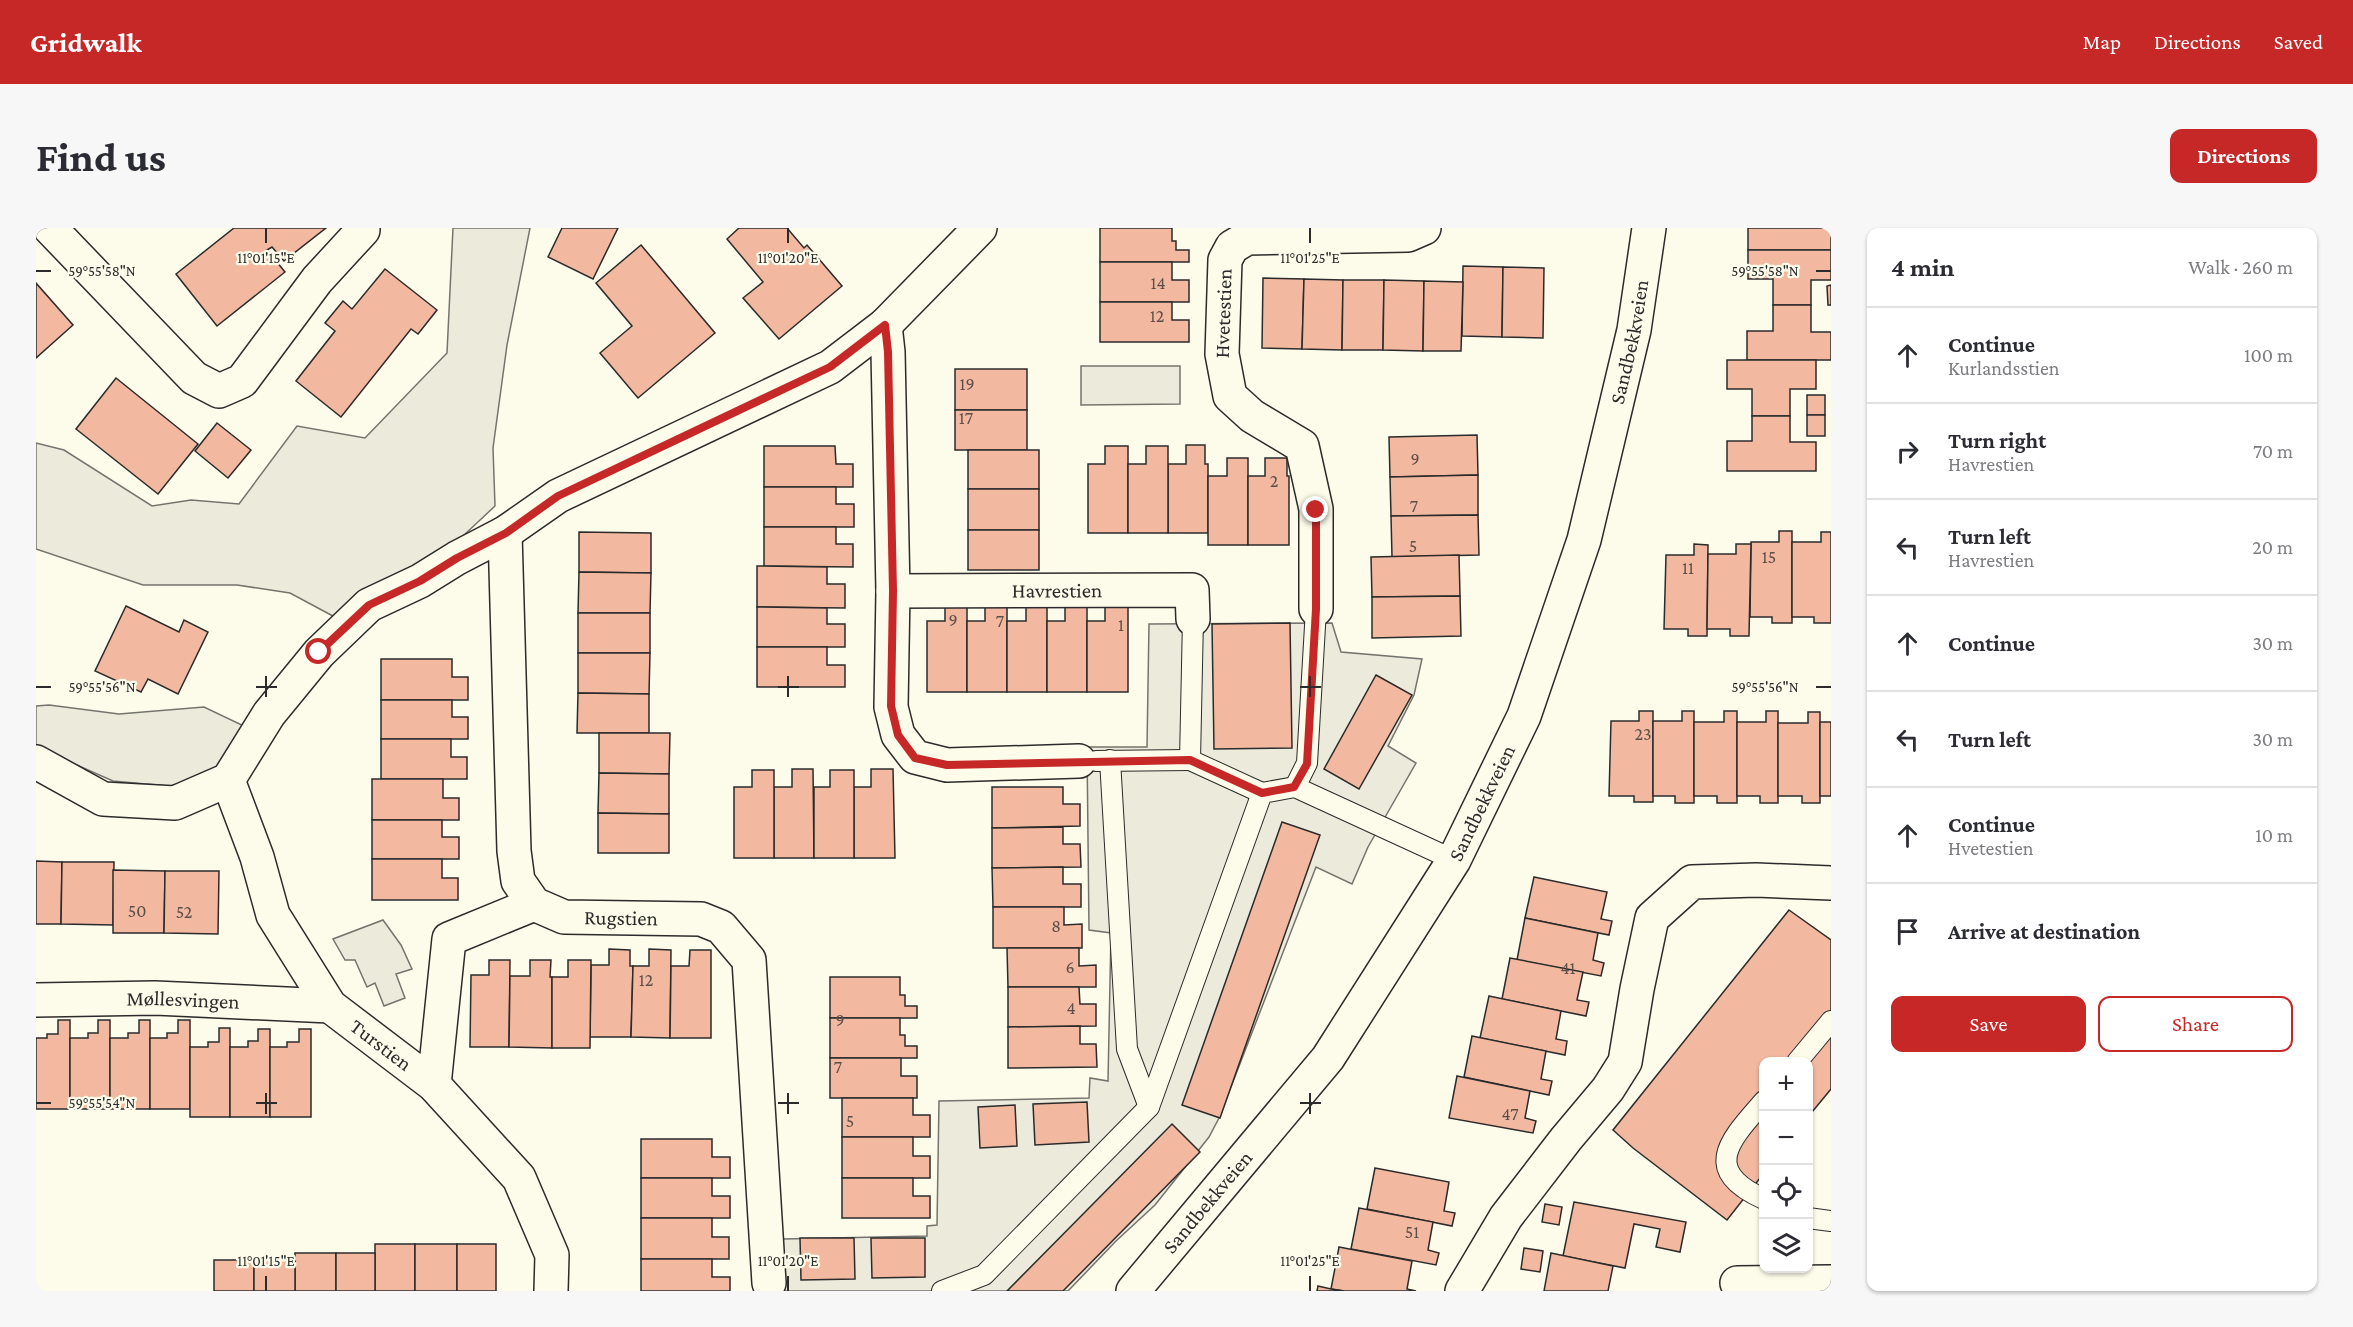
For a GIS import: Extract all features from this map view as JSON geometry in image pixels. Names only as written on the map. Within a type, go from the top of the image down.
[{"type":"street","points":[[50,228],[194,378],[219,391],[242,381],[317,280],[363,230]]},
{"type":"street","points":[[36,762],[103,799],[175,803],[228,780],[269,714],[319,652],[369,605],[420,581],[457,558],[506,533],[558,496],[830,367],[885,325],[980,228]]},
{"type":"street","name":"Hvetestien","points":[[1316,609],[1316,510],[1302,446],[1252,416],[1230,396],[1222,354],[1225,260],[1232,247],[1247,238],[1408,235],[1424,228]]},
{"type":"street","name":"Sandbekkveien","points":[[1133,1291],[1328,1058],[1454,860],[1524,716],[1584,540],[1634,330],[1649,228]]},
{"type":"street","points":[[885,325],[888,352],[893,591],[891,706],[898,735],[915,758],[947,765],[1094,761]]},
{"type":"street","points":[[434,1085],[449,939],[534,904],[518,881],[514,851],[506,533]]},
{"type":"street","name":"Havrestien","points":[[893,591],[1192,590],[1193,619]]},
{"type":"street","name":"Turstien","points":[[228,780],[257,857],[273,915],[330,1006],[434,1085],[519,1178],[552,1255],[551,1291]]},
{"type":"street","points":[[1462,1291],[1506,1217],[1608,1089],[1625,1062],[1652,918],[1692,882],[1756,880],[1831,883]]},
{"type":"street","name":"Rugstien","points":[[534,904],[564,917],[701,919],[720,927],[749,960],[770,1287]]},
{"type":"street","name":"Møllesvingen","points":[[36,1000],[155,998],[330,1006]]},
{"type":"street","points":[[1737,1282],[1831,1282]]},
{"type":"lane","points":[[1294,787],[1307,764],[1316,609]]},
{"type":"lane","points":[[1190,760],[1193,619]]},
{"type":"lane","points":[[1149,1107],[1127,1049],[1094,761],[1190,760],[1262,793],[1294,787],[1454,860]]},
{"type":"lane","points":[[942,1291],[984,1275],[1149,1107],[1262,793]]},
{"type":"lane","points":[[1801,1057],[1831,1021]]},
{"type":"lane","points":[[1759,1107],[1736,1133],[1727,1151],[1725,1163],[1730,1175],[1751,1193],[1759,1197]]},
{"type":"lane","points":[[1813,1219],[1831,1221]]},
{"type":"shaded area","points":[[453,228],[530,228],[507,345],[493,448],[495,506],[463,536],[385,587],[346,623],[290,593],[237,585],[143,585],[36,549],[36,443],[64,450],[152,506],[191,500],[239,504],[297,426],[365,438],[447,353]]},
{"type":"shaded area","points":[[1081,366],[1180,366],[1180,404],[1081,405]]},
{"type":"shaded area","points":[[1332,623],[1341,652],[1422,659],[1414,695],[1388,746],[1416,763],[1368,847],[1352,884],[1316,867],[1219,1118],[1209,1137],[1155,1205],[1116,1241],[1068,1291],[758,1291],[784,1279],[783,1239],[927,1236],[927,1226],[937,1225],[939,1101],[1089,1098],[1090,1078],[1108,1081],[1111,933],[1089,930],[1087,747],[1147,747],[1149,624]]},
{"type":"shaded area","points":[[49,705],[119,714],[204,707],[246,727],[251,750],[190,788],[113,781],[36,747],[36,706]]},
{"type":"shaded area","points":[[383,920],[401,945],[412,969],[396,974],[405,998],[384,1006],[375,983],[367,987],[355,960],[345,960],[333,939]]},
{"type":"building","points":[[234,228],[326,228],[284,261],[272,247],[267,250],[285,272],[217,326],[176,274]]},
{"type":"building","points":[[562,228],[618,228],[593,279],[548,257]]},
{"type":"building","points":[[739,228],[787,228],[804,248],[807,245],[842,286],[779,339],[743,298],[763,282],[727,239]]},
{"type":"building","points":[[1100,228],[1172,228],[1172,241],[1176,241],[1176,250],[1189,250],[1189,262],[1100,262]]},
{"type":"building","points":[[1748,228],[1831,228],[1831,250],[1748,250]]},
{"type":"building","points":[[641,245],[715,333],[638,398],[600,353],[632,326],[596,283]]},
{"type":"building","points":[[1748,250],[1831,250],[1831,280],[1811,280],[1811,305],[1773,305],[1773,279],[1748,279]]},
{"type":"building","points":[[1100,262],[1172,262],[1172,280],[1189,280],[1189,302],[1100,302]]},
{"type":"building","points":[[1463,266],[1503,267],[1502,337],[1462,336]]},
{"type":"building","points":[[1503,267],[1544,268],[1543,338],[1502,337]]},
{"type":"building","points":[[385,269],[437,310],[418,334],[411,329],[341,417],[296,381],[335,331],[325,323],[343,301],[352,309]]},
{"type":"building","points":[[1263,278],[1304,279],[1302,349],[1262,348]]},
{"type":"building","points":[[1304,279],[1343,280],[1342,350],[1302,349]]},
{"type":"building","points":[[1343,280],[1384,280],[1383,350],[1342,350]]},
{"type":"building","points":[[1384,280],[1424,281],[1423,351],[1383,350]]},
{"type":"building","points":[[1424,281],[1463,282],[1461,351],[1423,351]]},
{"type":"building","points":[[36,283],[73,325],[36,358]]},
{"type":"building","points":[[1831,285],[1831,305],[1828,305],[1827,286]]},
{"type":"building","points":[[1100,302],[1172,302],[1172,320],[1189,320],[1189,342],[1100,342]]},
{"type":"building","points":[[1773,305],[1811,305],[1811,332],[1831,332],[1831,360],[1747,360],[1747,331],[1773,331]]},
{"type":"building","points":[[1727,360],[1816,360],[1816,389],[1790,389],[1790,416],[1752,416],[1752,389],[1727,389]]},
{"type":"building","points":[[955,369],[1027,369],[1027,410],[955,410]]},
{"type":"building","points":[[116,378],[198,444],[158,494],[76,429]]},
{"type":"building","points":[[1807,395],[1825,395],[1825,415],[1807,415]]},
{"type":"building","points":[[955,410],[1027,410],[1027,450],[955,450]]},
{"type":"building","points":[[1807,415],[1825,415],[1825,436],[1807,436]]},
{"type":"building","points":[[1752,416],[1790,416],[1790,442],[1816,442],[1816,471],[1727,471],[1727,441],[1752,441]]},
{"type":"building","points":[[217,423],[251,450],[228,478],[195,451]]},
{"type":"building","points":[[1477,435],[1478,475],[1390,477],[1389,437]]},
{"type":"building","points":[[1186,445],[1205,445],[1205,464],[1208,464],[1208,533],[1168,533],[1168,464],[1186,464]]},
{"type":"building","points":[[764,446],[835,446],[836,464],[853,464],[853,487],[764,487]]},
{"type":"building","points":[[1105,446],[1128,446],[1128,533],[1088,533],[1088,464],[1105,464]]},
{"type":"building","points":[[1146,446],[1168,446],[1168,533],[1128,533],[1128,464],[1146,464]]},
{"type":"building","points":[[968,450],[1039,450],[1039,489],[968,489]]},
{"type":"building","points":[[1227,458],[1248,458],[1248,545],[1208,545],[1208,476],[1227,476]]},
{"type":"building","points":[[1265,458],[1287,458],[1289,545],[1248,545],[1248,476],[1265,476]]},
{"type":"building","points":[[1478,475],[1478,515],[1391,516],[1390,477]]},
{"type":"building","points":[[764,487],[836,487],[836,504],[854,504],[854,527],[764,527]]},
{"type":"building","points":[[968,489],[1039,489],[1039,530],[968,530]]},
{"type":"building","points":[[1478,515],[1479,555],[1392,557],[1391,516]]},
{"type":"building","points":[[764,527],[836,527],[836,544],[853,544],[853,567],[764,566]]},
{"type":"building","points":[[968,530],[1039,530],[1039,570],[968,570]]},
{"type":"building","points":[[1779,531],[1792,531],[1792,623],[1772,623],[1772,617],[1750,617],[1751,542],[1779,542]]},
{"type":"building","points":[[579,532],[651,533],[651,573],[579,572]]},
{"type":"building","points":[[1821,532],[1831,532],[1831,623],[1814,623],[1814,617],[1792,617],[1792,542],[1821,542]]},
{"type":"building","points":[[1694,544],[1708,545],[1707,636],[1688,636],[1688,629],[1664,629],[1666,555],[1694,555]]},
{"type":"building","points":[[1736,544],[1751,544],[1749,636],[1730,636],[1730,629],[1707,629],[1708,554],[1736,554]]},
{"type":"building","points":[[1459,555],[1460,596],[1372,597],[1371,557]]},
{"type":"building","points":[[757,566],[827,567],[827,584],[845,584],[845,608],[757,607]]},
{"type":"building","points":[[579,572],[651,573],[650,613],[578,613]]},
{"type":"building","points":[[1460,596],[1461,636],[1372,638],[1372,597]]},
{"type":"building","points":[[945,603],[967,603],[967,692],[927,692],[927,621],[945,621]]},
{"type":"building","points":[[985,603],[1007,603],[1007,692],[967,692],[967,621],[985,621]]},
{"type":"building","points":[[1026,603],[1047,603],[1047,692],[1007,692],[1007,621],[1026,621]]},
{"type":"building","points":[[1065,603],[1087,603],[1087,692],[1047,692],[1047,621],[1065,621]]},
{"type":"building","points":[[1105,603],[1128,603],[1128,692],[1087,692],[1087,621],[1105,621]]},
{"type":"building","points":[[126,606],[179,632],[184,620],[208,632],[178,694],[148,679],[141,692],[95,671]]},
{"type":"building","points":[[757,607],[827,608],[827,624],[845,624],[845,647],[757,647]]},
{"type":"building","points":[[578,613],[650,613],[650,653],[578,653]]},
{"type":"building","points":[[1290,623],[1292,748],[1214,749],[1212,624]]},
{"type":"building","points":[[757,647],[827,647],[827,665],[845,665],[845,687],[757,687]]},
{"type":"building","points":[[578,653],[650,653],[649,694],[578,693]]},
{"type":"building","points":[[381,659],[452,659],[452,677],[468,677],[468,700],[381,700]]},
{"type":"building","points":[[1376,675],[1412,695],[1359,789],[1324,769]]},
{"type":"building","points":[[578,693],[649,694],[649,733],[577,733]]},
{"type":"building","points":[[381,700],[452,700],[452,717],[468,717],[468,739],[381,739]]},
{"type":"building","points":[[1639,711],[1653,711],[1653,802],[1634,802],[1634,796],[1609,796],[1611,721],[1639,721]]},
{"type":"building","points":[[1682,711],[1694,711],[1694,803],[1675,803],[1675,796],[1653,796],[1653,721],[1682,721]]},
{"type":"building","points":[[1724,711],[1737,711],[1737,803],[1717,803],[1717,796],[1694,796],[1694,722],[1724,722]]},
{"type":"building","points":[[1766,711],[1778,711],[1778,803],[1760,803],[1760,796],[1737,796],[1737,722],[1766,722]]},
{"type":"building","points":[[1808,712],[1820,712],[1820,803],[1802,803],[1802,796],[1778,796],[1778,723],[1808,723]]},
{"type":"building","points":[[1820,722],[1831,722],[1831,796],[1820,796]]},
{"type":"building","points":[[599,733],[670,733],[669,774],[599,773]]},
{"type":"building","points":[[381,739],[451,739],[451,757],[467,757],[467,779],[381,779]]},
{"type":"building","points":[[792,769],[813,769],[814,858],[774,858],[774,787],[792,787]]},
{"type":"building","points":[[871,769],[893,769],[895,858],[854,858],[854,787],[871,787]]},
{"type":"building","points":[[752,770],[774,770],[774,858],[734,858],[734,787],[752,787]]},
{"type":"building","points":[[830,770],[854,770],[854,858],[814,858],[814,787],[830,787]]},
{"type":"building","points":[[599,773],[669,774],[669,814],[598,813]]},
{"type":"building","points":[[372,779],[443,779],[443,798],[459,798],[459,820],[372,820]]},
{"type":"building","points":[[992,787],[1063,787],[1063,804],[1080,804],[1080,826],[992,828]]},
{"type":"building","points":[[598,813],[669,814],[669,853],[598,853]]},
{"type":"building","points":[[372,820],[442,820],[442,837],[459,837],[459,859],[372,859]]},
{"type":"building","points":[[1282,822],[1320,835],[1220,1118],[1182,1105]]},
{"type":"building","points":[[1063,827],[1063,844],[1080,844],[1081,867],[992,868],[992,828]]},
{"type":"building","points":[[372,859],[442,859],[442,878],[458,878],[458,900],[372,900]]},
{"type":"building","points":[[36,861],[62,862],[61,924],[36,924]]},
{"type":"building","points":[[62,862],[114,862],[113,925],[61,924]]},
{"type":"building","points":[[1063,867],[1063,884],[1081,884],[1081,907],[993,907],[992,868]]},
{"type":"building","points":[[113,870],[165,871],[164,933],[113,933]]},
{"type":"building","points":[[165,871],[219,871],[218,934],[164,933]]},
{"type":"building","points":[[1534,877],[1607,892],[1601,919],[1612,921],[1609,935],[1525,918]]},
{"type":"building","points":[[993,907],[1064,907],[1064,925],[1082,924],[1082,948],[993,948]]},
{"type":"building","points":[[1789,910],[1831,940],[1831,1089],[1813,1111],[1813,1057],[1759,1057],[1759,1179],[1727,1220],[1613,1130]]},
{"type":"building","points":[[1525,918],[1598,933],[1593,960],[1604,963],[1601,976],[1517,960]]},
{"type":"building","points":[[1007,948],[1079,948],[1079,966],[1096,965],[1096,987],[1008,987]]},
{"type":"building","points":[[609,949],[630,950],[630,966],[633,966],[631,1037],[590,1037],[591,965],[609,965]]},
{"type":"building","points":[[649,949],[671,950],[670,1038],[631,1037],[633,966],[649,966]]},
{"type":"building","points":[[690,950],[711,950],[711,1038],[670,1038],[671,966],[689,966]]},
{"type":"building","points":[[1510,958],[1583,972],[1577,1000],[1589,1002],[1586,1016],[1502,999]]},
{"type":"building","points":[[489,960],[510,960],[509,1047],[470,1047],[471,975],[489,975]]},
{"type":"building","points":[[530,960],[551,960],[552,1048],[509,1047],[510,976],[530,976]]},
{"type":"building","points":[[568,960],[591,960],[590,1048],[552,1048],[552,977],[568,977]]},
{"type":"building","points":[[830,977],[900,977],[900,995],[905,995],[905,1006],[917,1006],[917,1018],[830,1018]]},
{"type":"building","points":[[1008,987],[1079,987],[1080,1004],[1096,1004],[1096,1026],[1008,1027]]},
{"type":"building","points":[[1489,996],[1561,1011],[1556,1039],[1567,1041],[1565,1055],[1480,1038]]},
{"type":"building","points":[[830,1018],[900,1018],[900,1035],[905,1035],[905,1046],[917,1046],[917,1058],[830,1058]]},
{"type":"building","points":[[58,1020],[70,1020],[70,1109],[36,1109],[36,1038],[47,1038],[47,1034],[58,1034]]},
{"type":"building","points":[[98,1020],[110,1020],[110,1109],[70,1109],[70,1038],[88,1038],[88,1033],[98,1033]]},
{"type":"building","points":[[139,1020],[150,1020],[150,1109],[110,1109],[110,1038],[128,1038],[128,1033],[139,1033]]},
{"type":"building","points":[[178,1020],[190,1020],[190,1109],[150,1109],[150,1038],[167,1038],[167,1033],[178,1033]]},
{"type":"building","points":[[1080,1026],[1080,1044],[1096,1044],[1097,1067],[1008,1068],[1008,1027]]},
{"type":"building","points":[[219,1028],[230,1028],[230,1117],[190,1117],[190,1047],[208,1047],[208,1042],[219,1042]]},
{"type":"building","points":[[258,1029],[270,1029],[270,1117],[230,1117],[230,1047],[248,1047],[248,1041],[258,1041]]},
{"type":"building","points":[[299,1029],[311,1029],[311,1117],[270,1117],[270,1047],[287,1047],[287,1042],[299,1042]]},
{"type":"building","points":[[1472,1036],[1546,1051],[1541,1079],[1552,1081],[1549,1095],[1464,1077]]},
{"type":"building","points":[[830,1058],[901,1058],[901,1076],[917,1076],[917,1098],[830,1098]]},
{"type":"building","points":[[1457,1076],[1530,1091],[1525,1118],[1536,1121],[1533,1133],[1449,1118]]},
{"type":"building","points":[[842,1098],[913,1098],[913,1115],[930,1115],[930,1137],[842,1137]]},
{"type":"building","points":[[1087,1102],[1089,1142],[1035,1145],[1033,1104]]},
{"type":"building","points":[[1015,1105],[1017,1146],[980,1148],[978,1107]]},
{"type":"building","points":[[1172,1124],[1200,1152],[1063,1291],[1007,1291]]},
{"type":"building","points":[[842,1137],[913,1137],[913,1156],[930,1156],[930,1178],[842,1178]]},
{"type":"building","points":[[641,1139],[712,1139],[712,1157],[730,1157],[730,1178],[641,1178]]},
{"type":"building","points":[[1375,1168],[1449,1182],[1444,1211],[1455,1213],[1452,1226],[1367,1209]]},
{"type":"building","points":[[641,1178],[712,1178],[712,1196],[730,1196],[730,1218],[641,1218]]},
{"type":"building","points":[[842,1178],[913,1178],[913,1196],[930,1196],[930,1218],[842,1218]]},
{"type":"building","points":[[1574,1202],[1686,1222],[1680,1252],[1656,1247],[1660,1229],[1634,1224],[1625,1268],[1563,1256]]},
{"type":"building","points":[[1545,1204],[1562,1207],[1559,1225],[1542,1222]]},
{"type":"building","points":[[1359,1208],[1433,1222],[1428,1250],[1439,1253],[1436,1265],[1351,1249]]},
{"type":"building","points":[[641,1218],[712,1218],[712,1237],[729,1237],[729,1259],[641,1259]]},
{"type":"building","points":[[800,1238],[854,1238],[855,1279],[801,1280]]},
{"type":"building","points":[[871,1238],[925,1238],[925,1277],[872,1278]]},
{"type":"building","points":[[375,1244],[415,1244],[415,1291],[375,1291]]},
{"type":"building","points":[[415,1244],[457,1244],[457,1291],[415,1291]]},
{"type":"building","points":[[457,1244],[496,1244],[496,1291],[457,1291]]},
{"type":"building","points":[[1339,1247],[1412,1261],[1407,1289],[1416,1291],[1331,1289]]},
{"type":"building","points":[[1524,1248],[1543,1251],[1540,1272],[1521,1269]]},
{"type":"building","points":[[295,1253],[336,1253],[336,1291],[295,1291]]},
{"type":"building","points":[[336,1253],[375,1253],[375,1291],[336,1291]]},
{"type":"building","points":[[1551,1253],[1613,1266],[1608,1291],[1544,1291]]},
{"type":"building","points":[[641,1259],[712,1259],[712,1277],[730,1277],[730,1291],[641,1291]]},
{"type":"building","points":[[214,1260],[254,1260],[254,1291],[214,1291]]},
{"type":"building","points":[[254,1260],[295,1260],[295,1291],[254,1291]]},
{"type":"building","points":[[1318,1286],[1331,1289],[1344,1291],[1317,1291]]},
{"type":"route","points":[[319,652],[369,605],[420,581],[457,558],[506,533],[558,496],[830,367],[885,325],[888,352],[893,591],[891,706],[898,735],[915,758],[947,765],[1190,760],[1262,793],[1294,787],[1307,764],[1316,609],[1316,510]]}]
